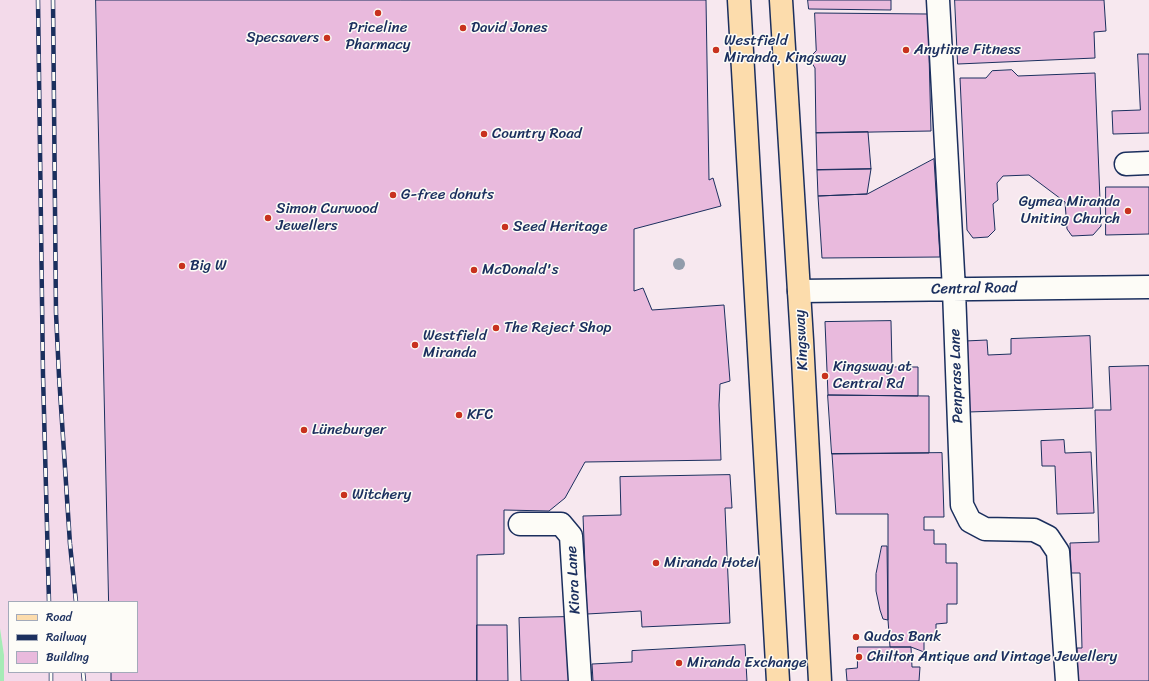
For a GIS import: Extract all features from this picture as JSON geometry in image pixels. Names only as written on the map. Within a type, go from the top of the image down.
[{"type":"main road","points":[[739,0],[778,681]]},
{"type":"main road","name":"Kingsway","points":[[781,0],[799,291],[820,681]]},
{"type":"street","name":"Penprase Lane","points":[[938,0],[954,290],[962,505],[970,520],[984,529],[1034,530],[1048,537],[1058,552],[1067,681]]},
{"type":"street","points":[[1126,164],[1149,163]]},
{"type":"street","name":"Central Road","points":[[799,291],[1149,287]]},
{"type":"street","name":"Kiora Lane","points":[[520,524],[561,524],[571,536],[580,681]]},
{"type":"shaded area","points":[[0,0],[96,0],[109,601],[8,601],[8,673],[111,673],[111,681],[4,681],[4,655],[0,628]]},
{"type":"green space","points":[[0,628],[4,655],[4,681],[0,681]]},
{"type":"building","name":"Westfield Miranda","points":[[96,0],[706,0],[709,180],[713,178],[721,206],[634,229],[634,291],[643,288],[652,310],[724,305],[730,381],[720,384],[719,405],[721,460],[585,462],[565,498],[549,511],[504,510],[504,554],[477,555],[477,681],[111,681],[111,673],[138,673],[138,601],[109,601]]},
{"type":"building","points":[[808,0],[891,0],[891,10],[809,9]]},
{"type":"building","points":[[955,0],[1104,0],[1106,31],[1094,32],[1095,58],[958,64]]},
{"type":"building","points":[[815,13],[928,14],[931,131],[816,133],[815,68],[810,60],[816,51]]},
{"type":"building","points":[[1138,54],[1149,54],[1149,133],[1113,134],[1112,111],[1140,110]]},
{"type":"building","points":[[1012,70],[1018,76],[1095,73],[1101,226],[1093,235],[1072,236],[1067,229],[1065,202],[1029,175],[1003,176],[997,183],[998,200],[993,204],[995,230],[988,237],[973,238],[967,230],[960,78],[986,78],[992,71]]},
{"type":"building","points":[[868,132],[871,169],[817,170],[816,133]]},
{"type":"building","points":[[934,159],[940,257],[822,258],[818,196],[867,194]]},
{"type":"building","points":[[871,169],[867,194],[818,196],[817,170]]},
{"type":"building","name":"Gymea Miranda Uniting Church","points":[[1106,187],[1149,187],[1149,234],[1106,235]]},
{"type":"building","points":[[891,321],[892,367],[918,367],[918,396],[828,395],[825,322]]},
{"type":"building","points":[[1090,336],[1093,408],[968,412],[965,341],[987,340],[988,355],[1011,354],[1011,339]]},
{"type":"building","points":[[1149,366],[1149,681],[1078,681],[1077,648],[1082,648],[1080,573],[1071,573],[1070,543],[1099,542],[1095,410],[1111,410],[1109,367]]},
{"type":"building","points":[[828,395],[929,396],[929,453],[832,454]]},
{"type":"building","points":[[1064,440],[1065,453],[1091,452],[1094,513],[1057,514],[1055,466],[1042,466],[1041,441]]},
{"type":"building","points":[[942,453],[944,517],[924,517],[924,530],[934,530],[934,544],[946,544],[946,563],[957,563],[957,604],[947,604],[947,623],[936,624],[936,638],[924,639],[924,652],[911,647],[890,647],[888,620],[888,514],[836,514],[832,454]]},
{"type":"building","name":"Miranda Hotel","points":[[730,475],[732,508],[725,508],[730,623],[642,627],[641,611],[587,614],[583,516],[621,515],[620,477]]},
{"type":"building","points":[[882,546],[887,546],[888,620],[883,619],[876,591],[876,574]]},
{"type":"building","points":[[567,617],[570,681],[521,681],[519,618]]},
{"type":"building","points":[[477,625],[507,625],[508,681],[477,681]]},
{"type":"building","name":"Miranda Exchange","points":[[745,645],[747,681],[593,681],[592,664],[632,662],[632,651]]},
{"type":"building","points":[[858,647],[911,647],[912,667],[920,667],[919,681],[847,681],[846,669],[857,668]]},
{"type":"railway","points":[[38,0],[43,375],[49,601]]},
{"type":"railway","points":[[53,0],[56,313],[70,544],[76,601]]},
{"type":"railway","points":[[51,673],[51,681]]},
{"type":"railway","points":[[83,673],[84,681]]},
{"type":"place","name":"Priceline Pharmacy","points":[[378,13]]},
{"type":"place","name":"David Jones","points":[[463,28]]},
{"type":"place","name":"Specsavers","points":[[327,38]]},
{"type":"place","name":"Westfield Miranda, Kingsway","points":[[716,50]]},
{"type":"place","name":"Anytime Fitness","points":[[906,50]]},
{"type":"place","name":"Country Road","points":[[484,134]]},
{"type":"place","name":"G-free donuts","points":[[393,195]]},
{"type":"place","name":"Gymea Miranda Uniting Church","points":[[1128,211]]},
{"type":"place","name":"Simon Curwood Jewellers","points":[[268,218]]},
{"type":"place","name":"Seed Heritage","points":[[505,227]]},
{"type":"place","name":"Big W","points":[[182,266]]},
{"type":"place","name":"McDonald's","points":[[474,270]]},
{"type":"place","name":"The Reject Shop","points":[[496,328]]},
{"type":"place","name":"Westfield Miranda","points":[[415,345]]},
{"type":"place","name":"Kingsway at Central Rd","points":[[825,376]]},
{"type":"place","name":"KFC","points":[[459,415]]},
{"type":"place","name":"Lüneburger","points":[[304,430]]},
{"type":"place","name":"Witchery","points":[[344,495]]},
{"type":"place","name":"Miranda Hotel","points":[[656,563]]},
{"type":"place","name":"Qudos Bank","points":[[856,637]]},
{"type":"place","name":"Chilton Antique and Vintage Jewellery","points":[[859,657]]},
{"type":"place","name":"Miranda Exchange","points":[[679,663]]}]
